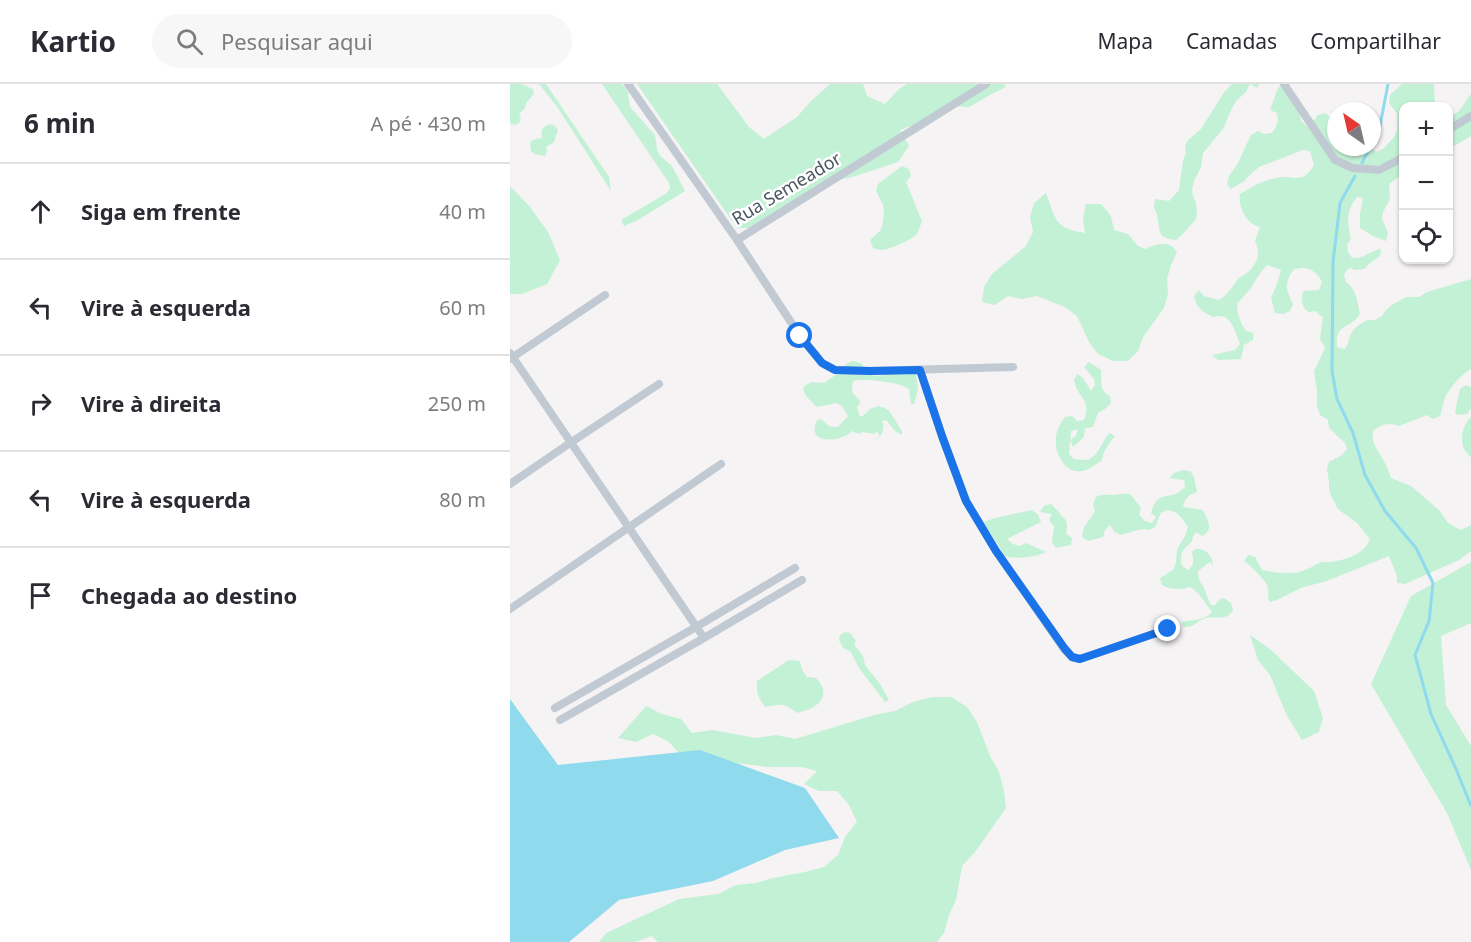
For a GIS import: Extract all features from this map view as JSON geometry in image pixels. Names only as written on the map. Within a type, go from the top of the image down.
[{"type":"street","name":"Rua Semeador","points":[[628,84],[737,240],[984,85]]},
{"type":"street","points":[[1284,84],[1335,160],[1353,168],[1379,170],[1399,160]]},
{"type":"street","points":[[1453,127],[1471,116]]},
{"type":"street","points":[[737,240],[800,336],[822,363],[835,370],[844,372],[1013,367]]},
{"type":"street","points":[[604,295],[511,356],[704,638]]},
{"type":"street","points":[[920,370],[966,501],[996,551],[1072,657],[1080,659],[1168,629]]},
{"type":"street","points":[[510,484],[659,384]]},
{"type":"street","points":[[510,609],[721,464]]},
{"type":"street","points":[[555,708],[795,568]]},
{"type":"street","points":[[560,720],[802,579]]},
{"type":"green space","points":[[510,84],[521,84],[533,89],[534,94],[519,114],[521,118],[519,123],[515,125],[510,123]]},
{"type":"green space","points":[[539,84],[546,84],[609,177],[611,191],[558,108]]},
{"type":"green space","points":[[602,84],[622,84],[628,92],[630,107],[655,135],[660,156],[672,166],[685,191],[624,226],[621,220],[667,193],[670,188],[669,183]]},
{"type":"green space","points":[[637,84],[717,84],[749,127],[764,139],[797,117],[830,84],[863,84],[867,96],[885,104],[907,84],[1004,84],[1006,87],[969,107],[950,106],[900,130],[909,146],[898,162],[849,178],[831,180],[752,228],[737,228]]},
{"type":"green space","points":[[1232,84],[1250,84],[1246,92],[1236,101],[1223,129],[1203,153],[1201,167],[1192,189],[1196,203],[1196,219],[1176,240],[1162,236],[1154,208],[1155,199],[1169,201],[1179,190],[1186,153],[1185,146],[1188,140],[1201,129]]},
{"type":"green space","points":[[1283,84],[1302,122],[1308,127],[1318,115],[1325,113],[1327,115],[1327,156],[1381,156],[1381,150],[1394,137],[1397,130],[1397,114],[1389,103],[1390,95],[1402,84],[1434,85],[1435,102],[1399,102],[1399,177],[1389,184],[1390,199],[1383,212],[1382,219],[1388,233],[1386,241],[1360,228],[1363,198],[1357,197],[1349,212],[1351,239],[1347,245],[1352,258],[1381,249],[1380,256],[1364,269],[1349,268],[1344,274],[1346,282],[1354,292],[1360,314],[1338,334],[1337,347],[1345,349],[1356,327],[1367,320],[1375,320],[1382,316],[1392,305],[1406,297],[1419,297],[1427,292],[1471,279],[1471,369],[1448,392],[1440,416],[1433,419],[1427,415],[1399,426],[1382,425],[1373,431],[1373,436],[1374,445],[1391,478],[1411,486],[1439,510],[1448,523],[1461,530],[1471,525],[1471,551],[1459,560],[1405,584],[1397,583],[1397,576],[1389,556],[1324,582],[1303,587],[1270,602],[1265,581],[1244,561],[1248,555],[1255,557],[1262,570],[1296,573],[1322,562],[1349,558],[1359,553],[1370,539],[1357,523],[1338,509],[1329,489],[1327,469],[1329,462],[1342,455],[1347,449],[1345,443],[1329,428],[1328,420],[1320,415],[1317,406],[1314,371],[1325,348],[1320,339],[1323,315],[1321,317],[1316,311],[1309,312],[1304,308],[1302,300],[1303,291],[1319,290],[1322,282],[1320,278],[1306,268],[1293,270],[1287,287],[1293,304],[1290,311],[1283,314],[1275,313],[1271,298],[1281,270],[1267,265],[1237,304],[1242,325],[1246,331],[1253,333],[1253,340],[1244,345],[1241,359],[1218,360],[1212,355],[1235,350],[1240,344],[1228,319],[1213,317],[1200,309],[1194,296],[1199,290],[1204,296],[1219,300],[1256,263],[1258,248],[1255,241],[1260,227],[1247,219],[1240,204],[1240,194],[1271,179],[1301,177],[1314,165],[1310,151],[1303,150],[1259,167],[1243,182],[1231,189],[1227,184],[1251,135],[1258,131],[1264,134],[1272,133],[1275,128],[1278,121],[1277,113],[1270,110],[1278,88]]},
{"type":"green space","points":[[1471,94],[1471,136],[1453,147],[1453,115],[1459,111]]},
{"type":"green space","points":[[551,124],[558,130],[554,142],[546,147],[545,156],[534,154],[531,151],[530,142],[542,138],[543,129]]},
{"type":"green space","points":[[902,166],[909,169],[911,176],[906,182],[922,221],[916,235],[910,239],[882,250],[873,248],[870,240],[881,230],[884,213],[876,191],[878,184]]},
{"type":"green space","points":[[510,186],[530,207],[548,232],[560,260],[547,284],[522,294],[510,294]]},
{"type":"green space","points":[[1046,193],[1058,221],[1067,228],[1085,233],[1083,219],[1086,204],[1101,204],[1111,216],[1114,230],[1128,234],[1138,246],[1145,249],[1158,244],[1167,244],[1177,252],[1167,279],[1168,294],[1164,308],[1143,337],[1138,351],[1128,361],[1113,361],[1098,354],[1089,342],[1077,316],[1065,307],[1037,296],[1022,299],[1008,296],[995,305],[982,302],[984,287],[992,274],[1026,246],[1033,232],[1030,217],[1034,203]]},
{"type":"green space","points":[[853,361],[863,365],[863,369],[875,376],[913,372],[916,374],[918,390],[914,404],[911,404],[909,389],[898,384],[882,381],[853,381],[852,392],[860,401],[857,406],[859,415],[862,417],[870,409],[878,406],[885,408],[902,431],[902,435],[895,431],[886,420],[882,421],[882,433],[878,439],[873,442],[879,437],[875,431],[875,434],[862,432],[859,434],[852,431],[832,440],[819,437],[815,433],[818,419],[838,427],[848,416],[842,406],[836,403],[817,407],[806,396],[804,386],[812,382],[825,383]]},
{"type":"green space","points":[[1089,362],[1101,370],[1102,388],[1110,396],[1111,403],[1098,413],[1093,427],[1085,428],[1084,437],[1073,447],[1070,440],[1069,454],[1074,459],[1088,460],[1099,450],[1110,433],[1115,436],[1105,450],[1101,461],[1085,470],[1072,470],[1061,460],[1058,453],[1056,435],[1065,417],[1072,416],[1077,421],[1084,420],[1085,402],[1074,380],[1077,374],[1083,378],[1091,391],[1095,385],[1094,379],[1084,367]],"holes":[[[1078,429],[1076,436],[1070,440],[1071,431]]]},
{"type":"green space","points":[[1466,385],[1471,387],[1471,409],[1467,414],[1457,415],[1455,412],[1460,389]]},
{"type":"green space","points":[[1471,417],[1471,457],[1464,448],[1462,438]]},
{"type":"green space","points":[[1183,470],[1190,471],[1194,477],[1197,492],[1187,497],[1183,507],[1203,510],[1209,527],[1202,536],[1196,532],[1192,541],[1182,552],[1182,566],[1188,570],[1192,566],[1192,552],[1195,549],[1207,552],[1213,565],[1210,562],[1198,571],[1208,600],[1211,605],[1215,605],[1224,598],[1231,603],[1233,610],[1227,616],[1206,618],[1187,627],[1183,627],[1182,622],[1202,618],[1212,612],[1198,593],[1190,587],[1176,589],[1162,585],[1160,578],[1173,570],[1177,549],[1188,527],[1179,515],[1167,510],[1161,513],[1155,527],[1149,530],[1142,529],[1120,535],[1110,525],[1103,537],[1088,541],[1082,537],[1085,526],[1095,511],[1093,504],[1096,497],[1102,495],[1129,494],[1141,508],[1139,515],[1145,521],[1152,523],[1156,517],[1151,513],[1157,500],[1180,492],[1185,487],[1184,480],[1169,478],[1174,473]]},
{"type":"green space","points":[[1051,504],[1066,520],[1066,534],[1072,538],[1071,545],[1056,548],[1052,542],[1054,526],[1049,520],[1052,514],[1040,512],[1044,506]]},
{"type":"green space","points":[[1032,510],[1041,522],[1007,539],[1013,544],[1020,546],[1026,543],[1046,552],[1036,556],[1003,556],[1001,549],[983,522]]},
{"type":"green space","points":[[1471,562],[1471,623],[1441,636],[1446,705],[1471,746],[1471,870],[1447,813],[1371,684],[1411,596]]},
{"type":"green space","points":[[845,632],[850,633],[856,641],[854,645],[863,656],[865,665],[889,700],[885,702],[859,668],[851,652],[843,648],[839,640],[840,635]]},
{"type":"green space","points":[[1250,635],[1270,649],[1314,691],[1323,718],[1319,732],[1302,740],[1287,716],[1270,675],[1258,660]]},
{"type":"green space","points":[[789,660],[800,661],[807,677],[816,678],[823,692],[819,703],[797,713],[782,705],[765,707],[757,691],[757,681]]},
{"type":"green space","points":[[933,697],[951,697],[967,707],[977,722],[999,772],[1006,808],[975,852],[962,866],[956,900],[944,933],[937,942],[658,942],[652,936],[635,942],[599,942],[606,933],[679,899],[718,894],[736,885],[756,883],[824,867],[838,855],[845,837],[857,822],[849,805],[837,791],[819,791],[804,784],[817,771],[801,767],[767,767],[682,756],[669,742],[653,734],[636,742],[618,738],[646,706],[662,714],[681,719],[692,733],[712,730],[756,738],[776,735],[795,739],[874,715],[895,711],[913,702]]},
{"type":"water","points":[[510,699],[558,765],[700,750],[805,788],[839,838],[785,850],[713,881],[619,900],[569,942],[510,942]]},
{"type":"waterway","points":[[1381,121],[1388,84]]},
{"type":"waterway","points":[[1362,163],[1366,156]]},
{"type":"waterway","points":[[1355,176],[1340,203],[1333,262],[1332,371],[1337,399],[1353,433],[1365,475],[1385,511],[1416,548],[1433,583],[1429,621],[1415,655],[1431,714],[1471,806]]},
{"type":"route","points":[[800,336],[822,363],[835,370],[844,372],[920,370],[966,501],[996,551],[1072,657],[1080,659],[1168,629]]}]
